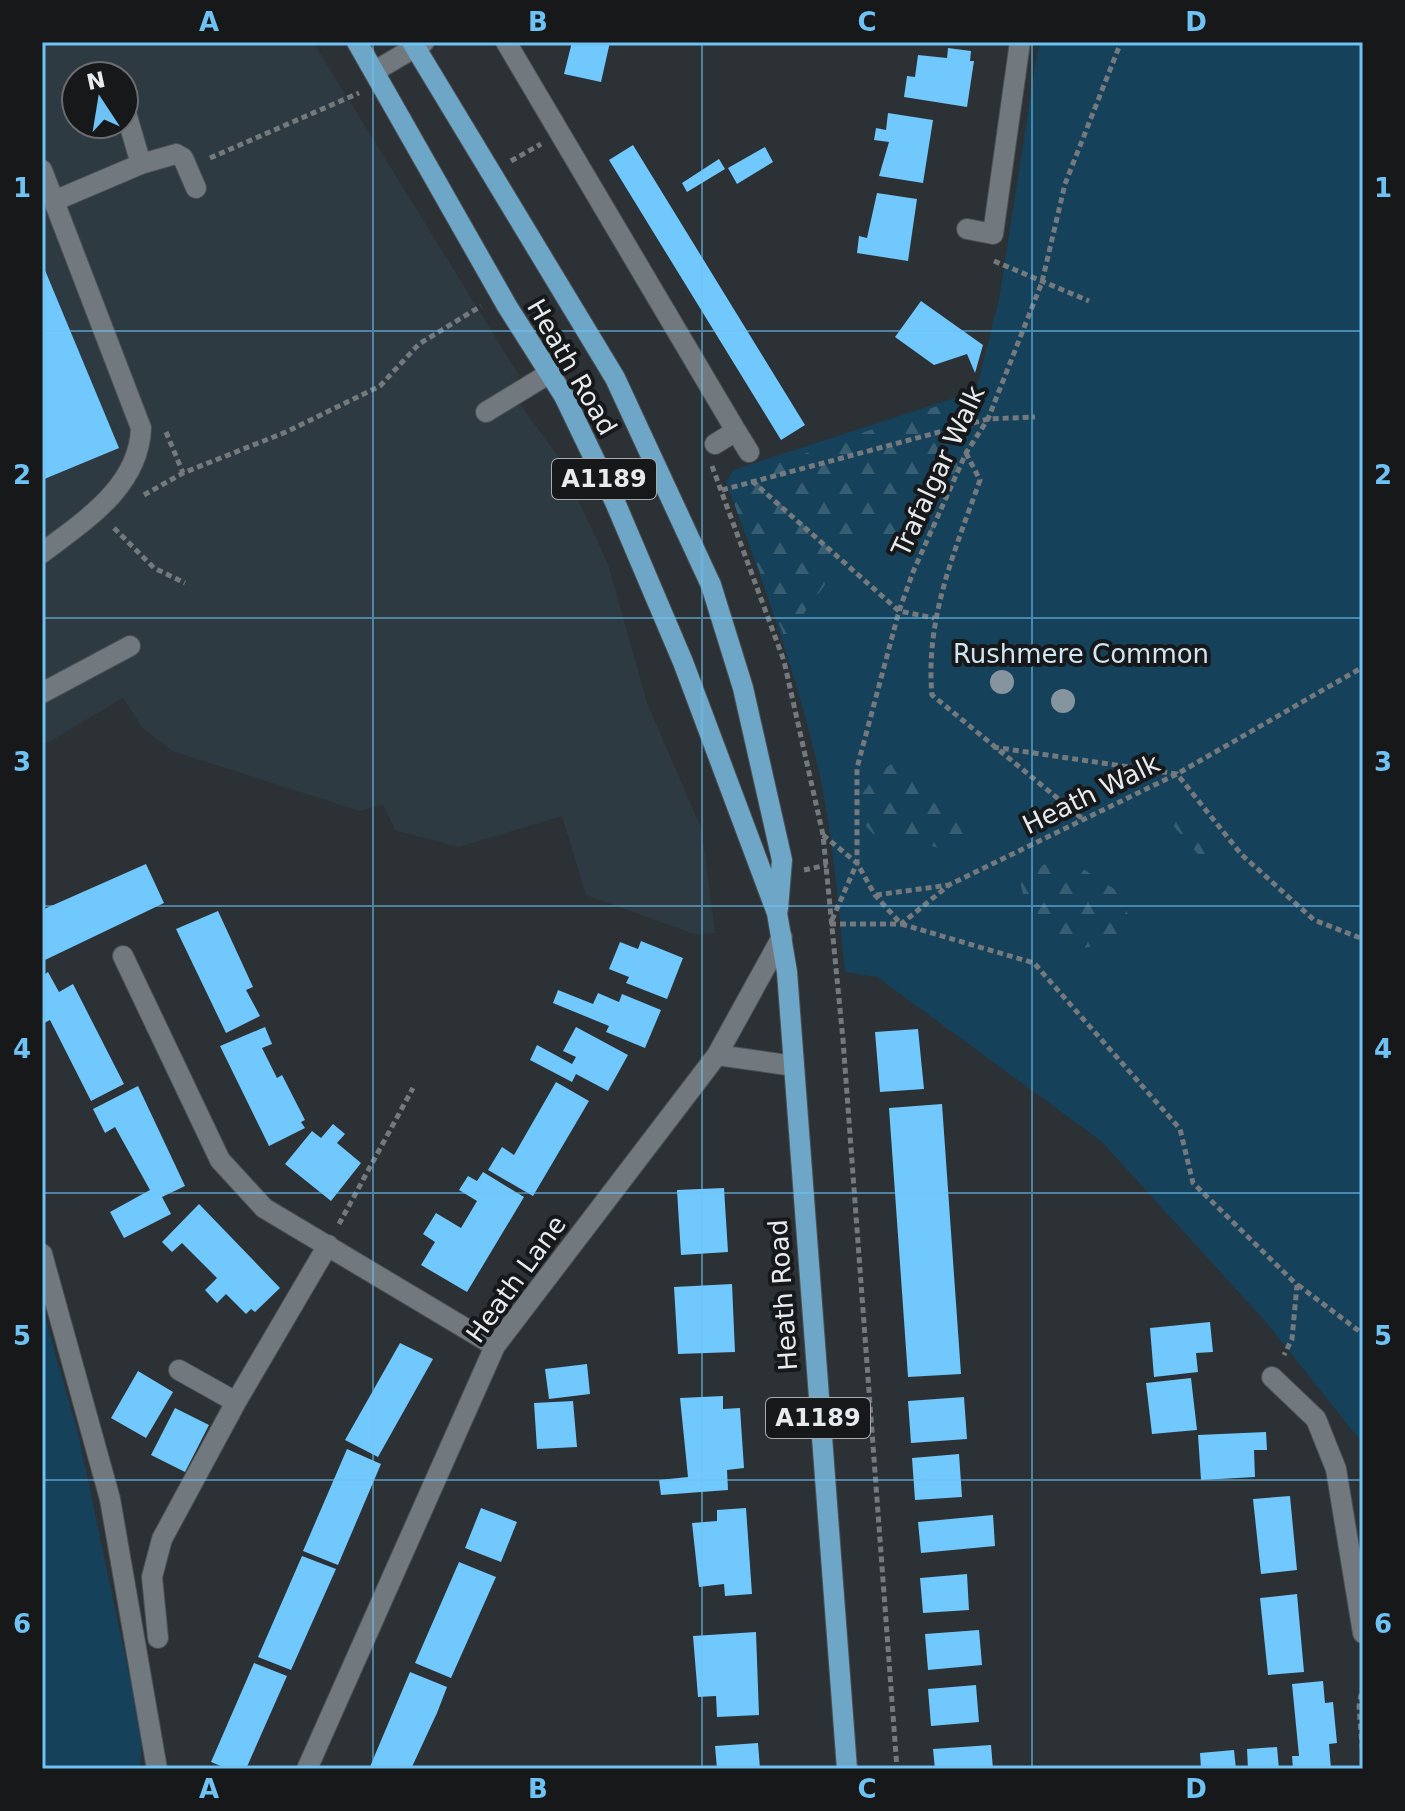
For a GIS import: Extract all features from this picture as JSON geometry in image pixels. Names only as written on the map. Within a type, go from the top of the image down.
[{"type":"main road","name":"Heath Road","points":[[357,42],[507,306],[550,373],[621,517],[683,662],[777,913],[794,1066],[847,1769]]},
{"type":"main road","name":"Heath Road","points":[[417,44],[615,378],[711,585],[743,688],[782,860],[777,913]]},
{"type":"street","points":[[506,42],[749,452]]},
{"type":"street","points":[[967,229],[993,234],[1020,42]]},
{"type":"street","points":[[378,77],[417,44]]},
{"type":"street","points":[[134,140],[141,164]]},
{"type":"street","points":[[54,201],[141,164],[176,154],[188,167],[196,188]]},
{"type":"street","points":[[42,170],[141,428],[141,440],[133,464],[119,488],[42,553]]},
{"type":"street","points":[[486,412],[550,373]]},
{"type":"street","points":[[713,453],[736,431]]},
{"type":"street","points":[[42,693],[130,646]]},
{"type":"street","name":"Heath Lane","points":[[307,1769],[495,1346],[717,1055],[782,937]]},
{"type":"street","points":[[123,956],[220,1160],[264,1208],[495,1346]]},
{"type":"street","points":[[717,1055],[794,1066]]},
{"type":"street","points":[[158,1638],[152,1577],[162,1539],[236,1402],[328,1245]]},
{"type":"street","points":[[42,1254],[110,1499],[157,1769]]},
{"type":"street","points":[[179,1370],[236,1402]]},
{"type":"street","points":[[1272,1377],[1316,1419],[1336,1469],[1363,1633]]},
{"type":"path","name":"Trafalgar Walk","points":[[830,924],[857,863],[857,768],[899,611],[966,453],[988,419],[1042,282],[1065,184],[1121,42]]},
{"type":"path","points":[[188,167],[378,77]]},
{"type":"path","points":[[993,234],[989,259],[1089,301]]},
{"type":"path","points":[[135,500],[183,473],[286,432],[380,386],[419,344],[483,305]]},
{"type":"path","points":[[722,490],[988,419],[1035,417]]},
{"type":"path","points":[[749,452],[752,481],[899,611],[934,618]]},
{"type":"path","points":[[713,453],[722,490],[784,661],[823,835],[843,1040],[897,1769]]},
{"type":"path","points":[[966,453],[980,480],[934,618],[929,659],[932,695],[991,747],[1084,820]]},
{"type":"path","points":[[117,516],[108,524],[154,568],[185,583]]},
{"type":"path","name":"Heath Walk","points":[[901,924],[949,885],[1177,774],[1363,667]]},
{"type":"path","points":[[991,747],[1177,774],[1241,854],[1314,920],[1363,939]]},
{"type":"path","points":[[823,835],[857,863],[875,895],[901,924]]},
{"type":"path","points":[[875,895],[949,885]]},
{"type":"path","points":[[830,924],[901,924],[1034,963],[1180,1129],[1193,1183],[1297,1285],[1363,1334]]},
{"type":"path","points":[[328,1245],[413,1088]]},
{"type":"path","points":[[1272,1377],[1292,1339],[1297,1285]]},
{"type":"path","points":[[1363,1684],[1359,1706],[1363,1760]]},
{"type":"shaded area","points":[[42,42],[313,42],[519,375],[512,393],[559,458],[608,564],[647,703],[702,830],[715,933],[694,934],[586,895],[562,816],[459,847],[395,830],[383,804],[360,811],[172,751],[142,727],[123,698],[42,746]]},
{"type":"green space","name":"Rushmere Common","points":[[1039,42],[1363,42],[1363,1444],[1265,1321],[1101,1141],[877,977],[845,972],[831,843],[818,767],[788,659],[726,482],[733,470],[976,391],[999,299]]},
{"type":"green space","points":[[954,400],[969,436],[930,536],[855,544],[785,639],[726,482]]},
{"type":"green space","points":[[897,760],[971,812],[963,852],[875,836],[851,809],[877,774]]},
{"type":"green space","points":[[1182,806],[1220,852],[1213,871],[1169,821]]},
{"type":"green space","points":[[1063,856],[1119,892],[1137,937],[1075,950],[1025,904],[1019,876]]},
{"type":"green space","points":[[42,1307],[78,1433],[142,1736],[140,1769],[42,1769]]},
{"type":"building","points":[[572,42],[610,42],[601,82],[564,74]]},
{"type":"building","points":[[948,48],[971,51],[970,61],[974,61],[967,107],[904,97],[907,76],[915,77],[918,55],[947,58]]},
{"type":"building","points":[[888,113],[933,120],[923,183],[879,176],[889,142],[874,140],[876,128],[886,130]]},
{"type":"building","points":[[633,145],[805,425],[781,440],[609,160]]},
{"type":"building","points":[[765,147],[773,162],[737,184],[728,168]]},
{"type":"building","points":[[719,159],[725,169],[687,192],[682,183]]},
{"type":"building","points":[[877,193],[917,199],[908,261],[857,253],[859,236],[867,238]]},
{"type":"building","points":[[42,263],[119,448],[42,480]]},
{"type":"building","points":[[921,301],[983,345],[975,373],[967,354],[934,365],[895,337]]},
{"type":"building","points":[[146,864],[164,903],[45,960],[42,910]]},
{"type":"building","points":[[218,911],[253,987],[246,990],[260,1016],[226,1033],[176,929]]},
{"type":"building","points":[[641,941],[683,958],[667,999],[626,983],[629,977],[609,969],[620,942],[638,949]]},
{"type":"building","points":[[48,972],[59,992],[73,984],[124,1084],[91,1101],[50,1020],[42,1024],[42,976]]},
{"type":"building","points":[[558,990],[593,1004],[598,993],[619,1002],[622,994],[661,1010],[645,1048],[606,1032],[609,1026],[553,1003]]},
{"type":"building","points":[[265,1027],[272,1044],[262,1048],[277,1078],[282,1075],[305,1120],[301,1122],[305,1128],[269,1146],[220,1046]]},
{"type":"building","points":[[576,1027],[628,1055],[608,1091],[576,1074],[572,1082],[530,1060],[537,1045],[572,1064],[576,1057],[563,1051]]},
{"type":"building","points":[[918,1029],[924,1089],[880,1092],[875,1032]]},
{"type":"building","points":[[556,1082],[589,1101],[533,1196],[488,1170],[502,1147],[514,1155]]},
{"type":"building","points":[[138,1086],[185,1186],[162,1197],[171,1214],[124,1238],[110,1212],[150,1190],[115,1127],[105,1133],[93,1109]]},
{"type":"building","points":[[942,1104],[961,1374],[908,1377],[889,1108]]},
{"type":"building","points":[[333,1124],[345,1134],[337,1143],[361,1163],[331,1201],[285,1164],[312,1131],[321,1138]]},
{"type":"building","points":[[483,1172],[524,1197],[467,1292],[421,1265],[435,1242],[423,1234],[436,1213],[461,1228],[477,1201],[459,1190],[468,1176],[477,1181]]},
{"type":"building","points":[[724,1188],[728,1252],[681,1255],[677,1190]]},
{"type":"building","points":[[199,1204],[280,1288],[255,1312],[251,1309],[246,1314],[226,1294],[217,1303],[205,1290],[217,1278],[182,1243],[172,1252],[162,1242]]},
{"type":"building","points":[[732,1284],[735,1352],[678,1354],[674,1287]]},
{"type":"building","points":[[1210,1322],[1213,1352],[1196,1353],[1198,1372],[1154,1377],[1150,1328]]},
{"type":"building","points":[[400,1343],[433,1359],[378,1457],[345,1440]]},
{"type":"building","points":[[587,1364],[590,1394],[549,1399],[545,1369]]},
{"type":"building","points":[[138,1371],[173,1392],[146,1438],[111,1418]]},
{"type":"building","points":[[1191,1378],[1197,1430],[1152,1434],[1146,1383]]},
{"type":"building","points":[[723,1396],[723,1409],[740,1408],[744,1468],[727,1470],[728,1490],[661,1495],[659,1480],[688,1477],[680,1398]]},
{"type":"building","points":[[964,1397],[967,1439],[911,1443],[908,1401]]},
{"type":"building","points":[[573,1401],[577,1447],[537,1449],[534,1403]]},
{"type":"building","points":[[175,1408],[209,1425],[185,1472],[151,1455]]},
{"type":"building","points":[[1266,1432],[1267,1450],[1254,1450],[1255,1477],[1201,1480],[1198,1435]]},
{"type":"building","points":[[347,1449],[381,1464],[338,1565],[303,1551]]},
{"type":"building","points":[[959,1454],[962,1497],[915,1500],[912,1458]]},
{"type":"building","points":[[1290,1496],[1297,1570],[1261,1574],[1253,1499]]},
{"type":"building","points":[[481,1508],[517,1522],[501,1562],[465,1548]]},
{"type":"building","points":[[746,1508],[752,1594],[725,1596],[724,1584],[699,1587],[692,1523],[717,1521],[717,1510]]},
{"type":"building","points":[[993,1515],[995,1546],[921,1553],[918,1522]]},
{"type":"building","points":[[302,1556],[336,1569],[291,1670],[258,1657]]},
{"type":"building","points":[[459,1562],[496,1577],[451,1678],[415,1663]]},
{"type":"building","points":[[967,1574],[969,1610],[923,1613],[920,1578]]},
{"type":"building","points":[[1297,1594],[1304,1672],[1268,1675],[1260,1598]]},
{"type":"building","points":[[979,1630],[982,1665],[928,1670],[925,1634]]},
{"type":"building","points":[[756,1632],[759,1715],[717,1717],[716,1696],[698,1697],[693,1636]]},
{"type":"building","points":[[254,1663],[287,1676],[246,1769],[228,1769],[211,1762]]},
{"type":"building","points":[[410,1672],[447,1687],[437,1713],[411,1769],[369,1769]]},
{"type":"building","points":[[1323,1681],[1325,1703],[1333,1702],[1337,1743],[1329,1744],[1331,1769],[1293,1769],[1292,1756],[1299,1756],[1292,1684]]},
{"type":"building","points":[[976,1685],[979,1722],[931,1726],[928,1689]]},
{"type":"building","points":[[758,1743],[760,1769],[717,1769],[715,1746]]},
{"type":"building","points":[[991,1745],[993,1769],[935,1769],[933,1749]]},
{"type":"building","points":[[1277,1747],[1279,1769],[1248,1769],[1247,1749]]},
{"type":"building","points":[[1234,1750],[1236,1769],[1201,1769],[1200,1753]]}]
